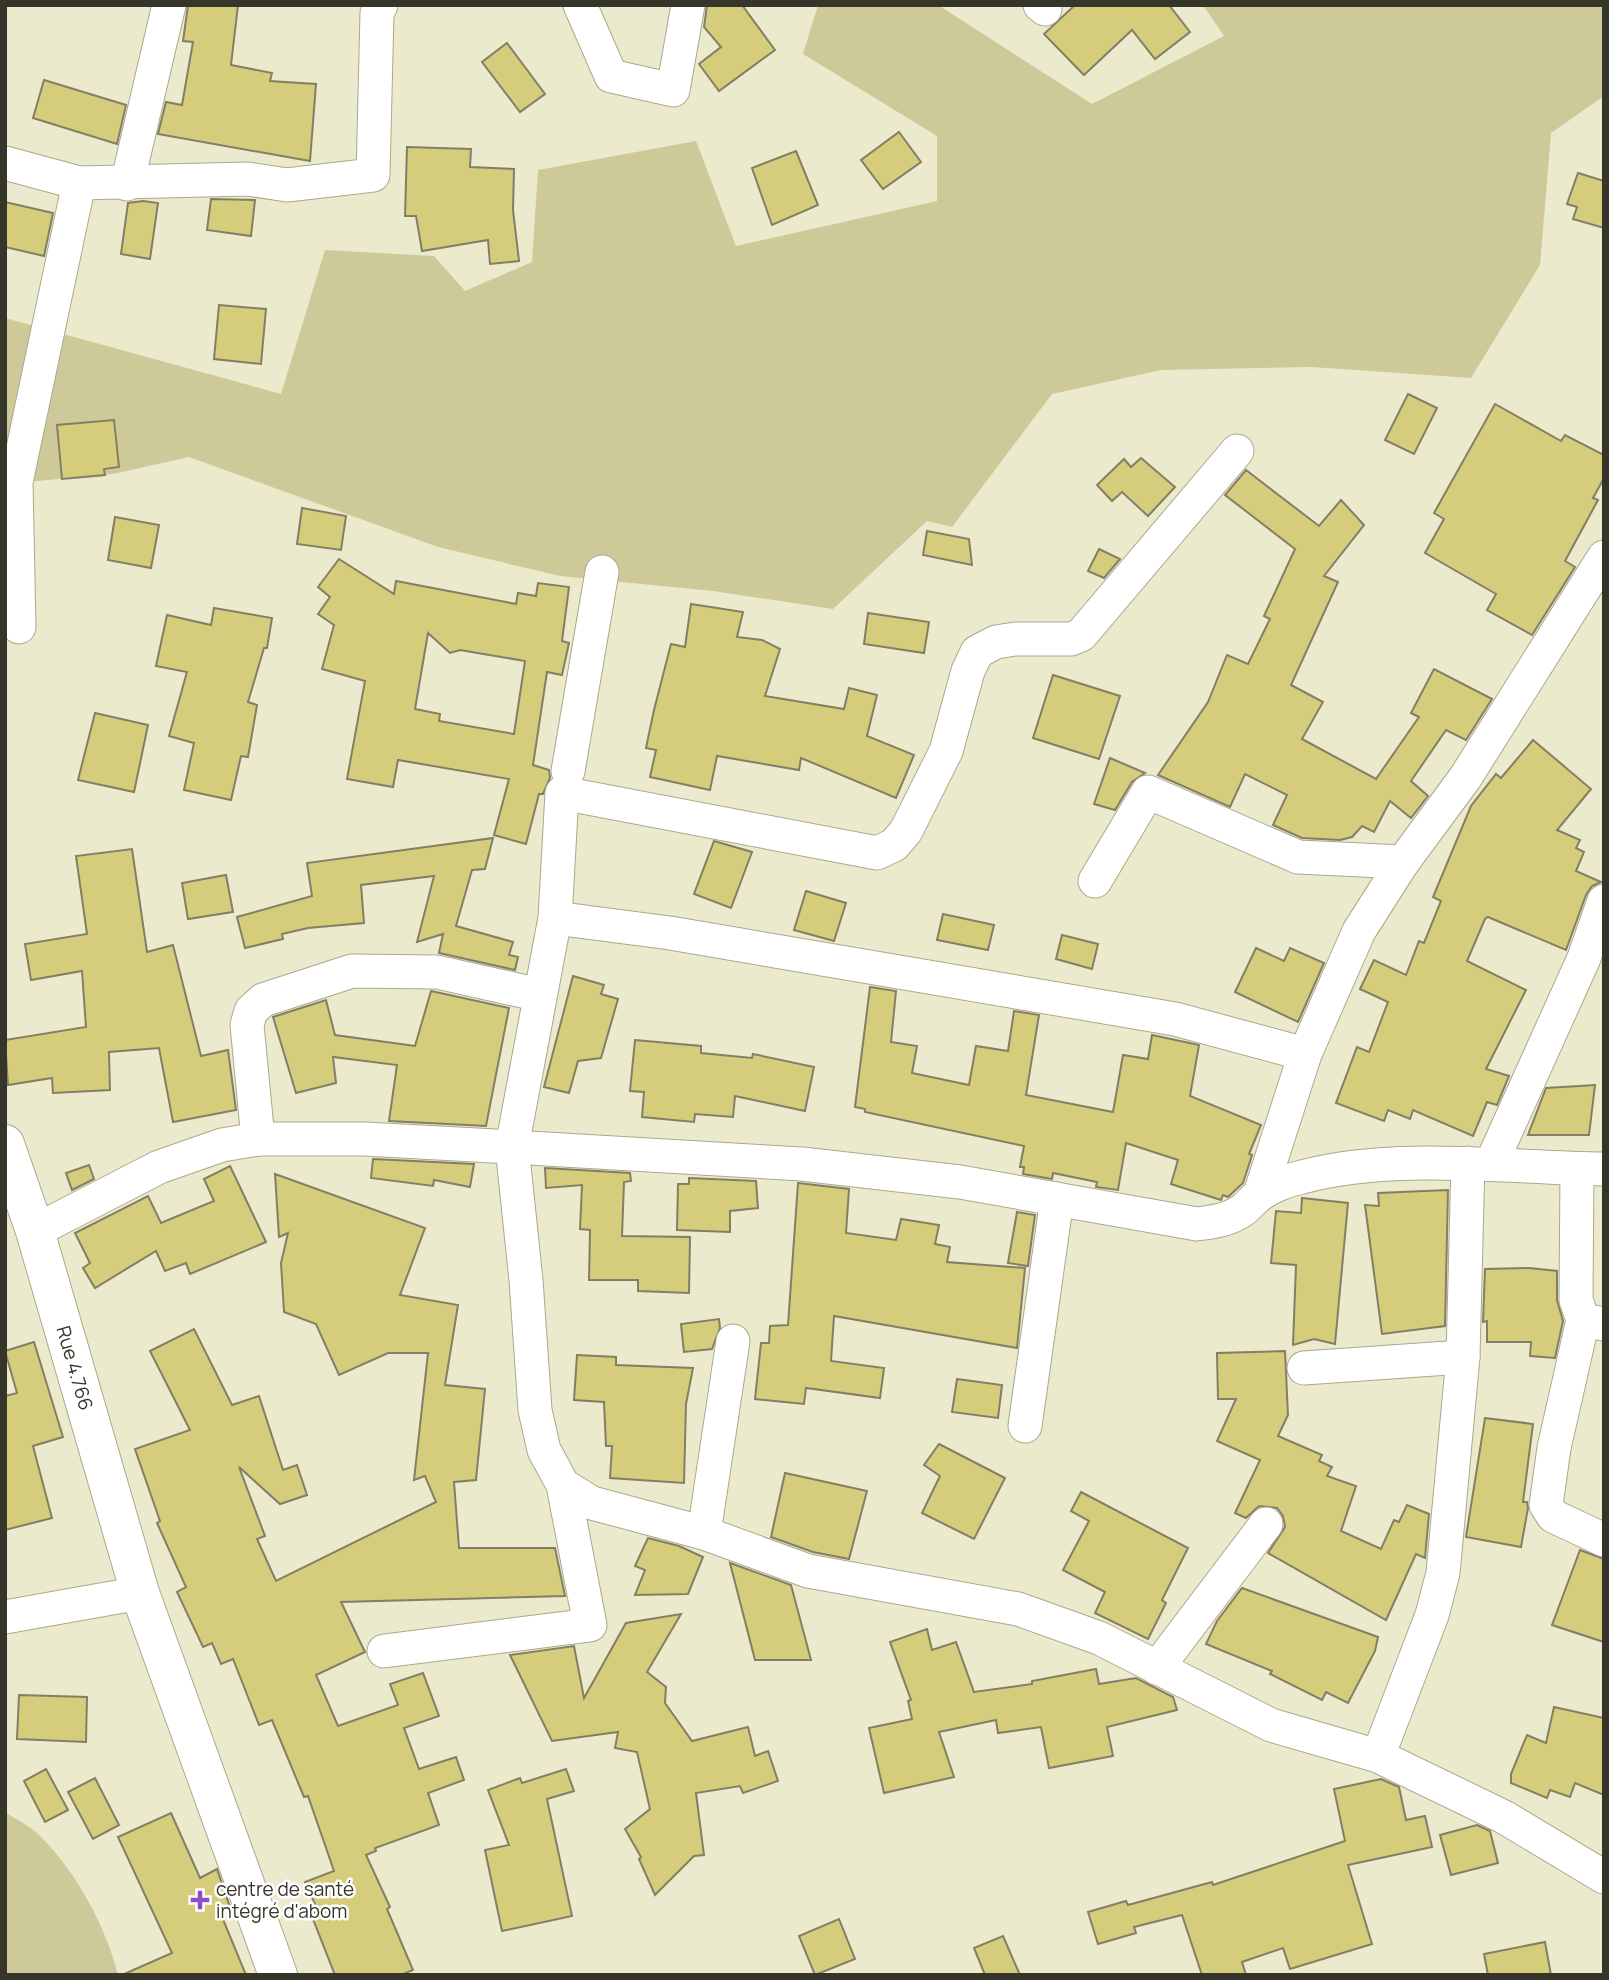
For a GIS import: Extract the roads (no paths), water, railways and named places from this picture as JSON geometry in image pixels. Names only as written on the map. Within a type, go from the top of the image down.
[{"type":"street","points":[[127,184],[169,5]]},
{"type":"street","points":[[5,163],[79,183],[127,184],[248,178],[287,185],[373,175],[377,13],[381,5]]},
{"type":"street","points":[[580,5],[611,76],[673,90],[688,5]]},
{"type":"street","points":[[19,627],[16,482],[79,183]]},
{"type":"street","points":[[384,1651],[590,1625],[563,1485],[544,1450],[535,1410],[526,1280],[512,1147],[555,918],[562,793],[877,853],[894,845],[906,831],[946,751],[968,671],[977,652],[996,642],[1071,639],[1082,635],[1237,451]]},
{"type":"street","points":[[1260,1194],[1305,1054],[1359,931],[1403,862],[1465,778],[1604,556]]},
{"type":"street","points":[[568,771],[602,572]]},
{"type":"street","points":[[1095,881],[1148,792],[1298,857],[1403,862]]},
{"type":"street","points":[[1378,1756],[1432,1615],[1443,1573],[1480,1163],[1584,958],[1604,901]]},
{"type":"street","points":[[555,918],[684,936],[1175,1019],[1305,1054]]},
{"type":"street","points":[[258,1139],[247,1025],[251,1011],[263,1000],[352,971],[437,972],[540,995]]},
{"type":"street","points":[[20,1225],[159,1167],[222,1145],[258,1139],[365,1139],[802,1164],[960,1182],[1197,1224],[1221,1221],[1242,1211],[1260,1194],[1302,1177],[1353,1168],[1480,1163],[1590,1169],[1576,1300],[1593,1322],[1554,1448],[1546,1505],[1553,1516],[1604,1540]]},
{"type":"street","name":"Rue 4.766","points":[[5,1144],[20,1225],[140,1593],[278,1975]]},
{"type":"street","points":[[1025,1426],[1057,1199]]},
{"type":"street","points":[[704,1532],[733,1341]]},
{"type":"street","points":[[1304,1368],[1464,1357]]},
{"type":"street","points":[[563,1485],[592,1503],[704,1532],[808,1571],[1018,1609],[1099,1638],[1270,1725],[1378,1756],[1504,1817],[1604,1877]]},
{"type":"street","points":[[1157,1668],[1266,1524]]},
{"type":"street","points":[[5,1617],[140,1593]]},
{"type":"place","name":"centre de santé intégré d'abom","points":[[200,1900]]}]
